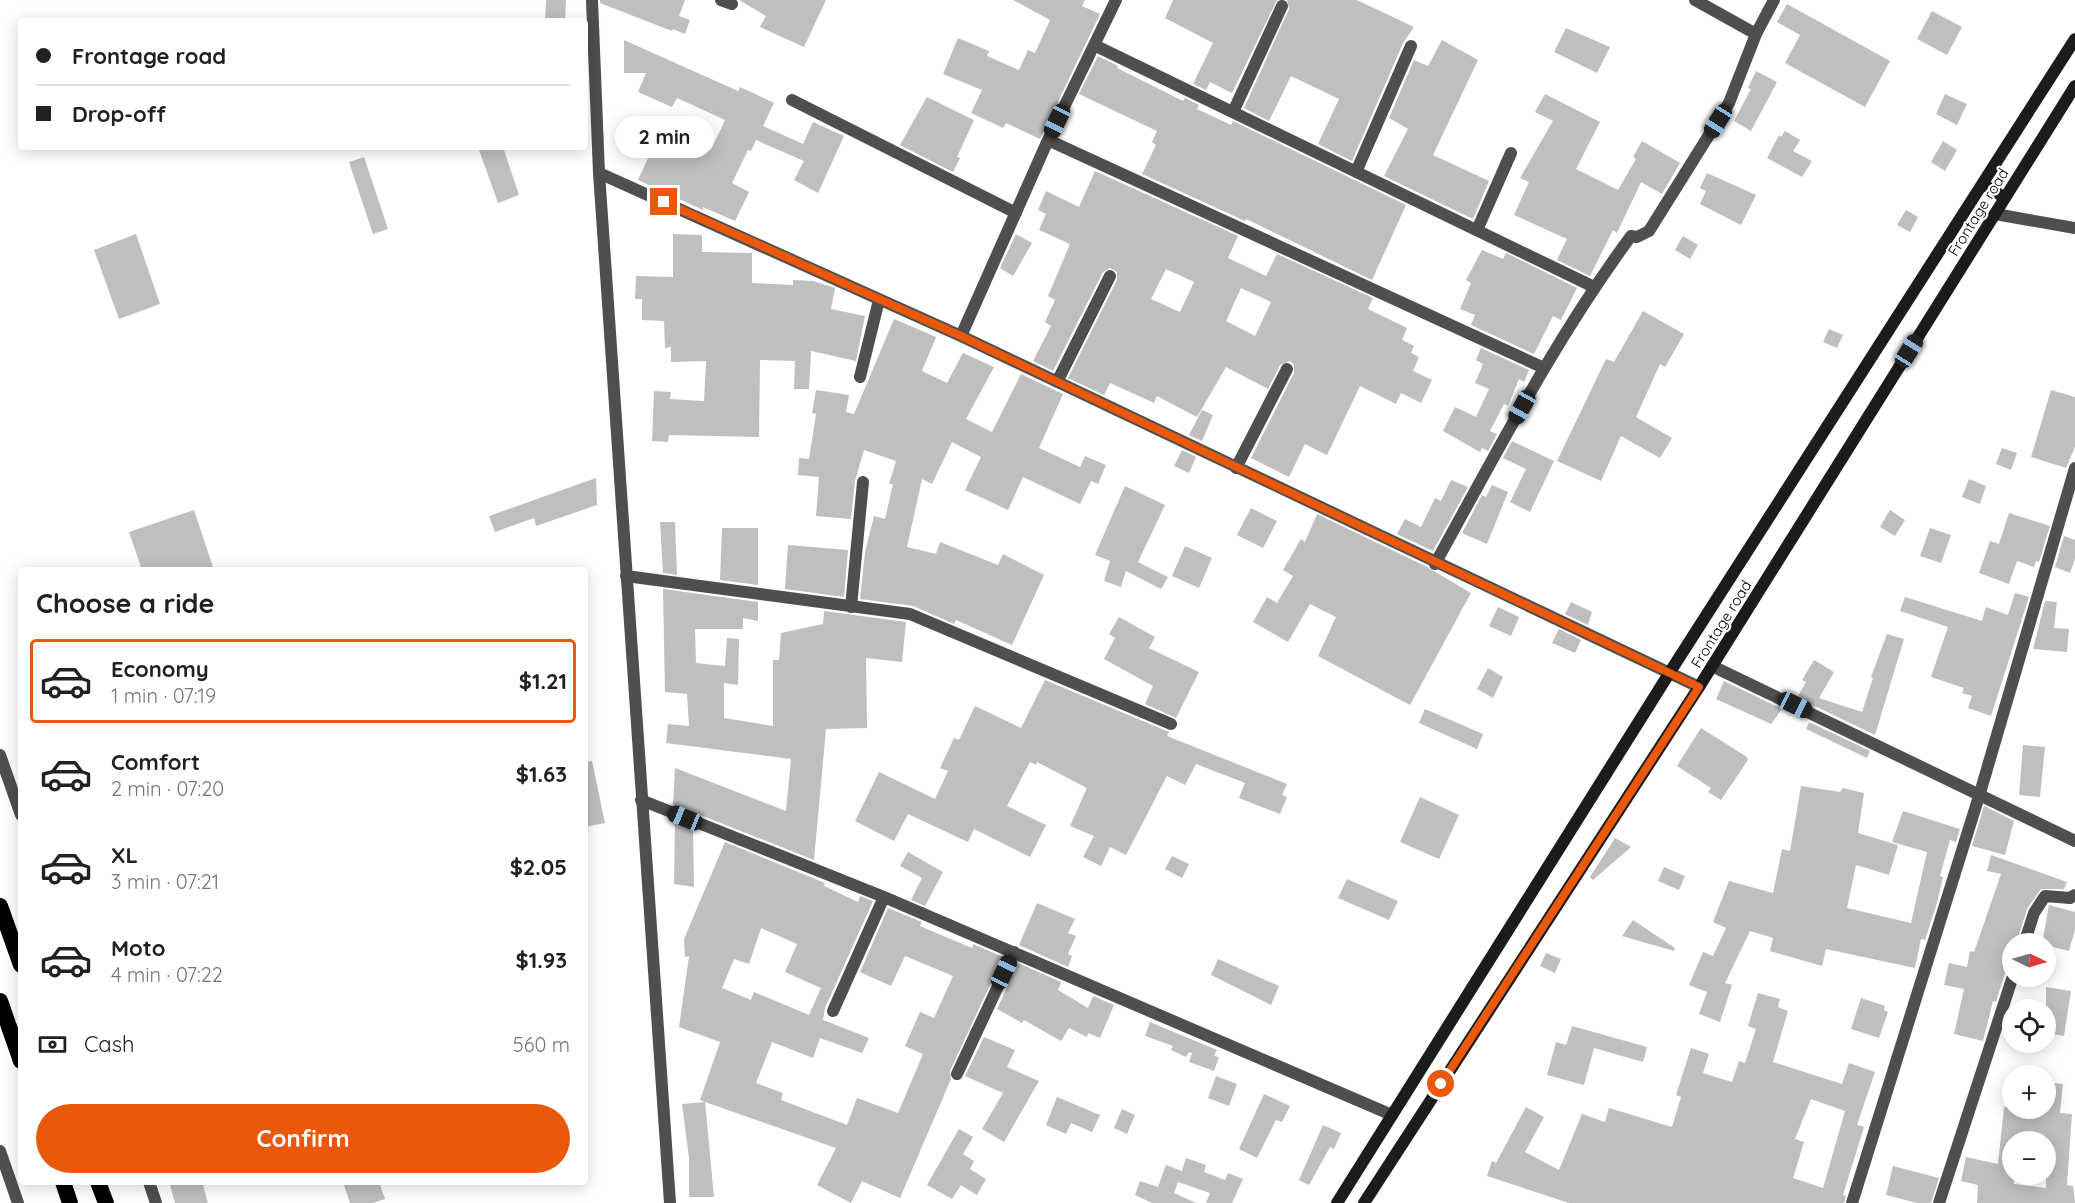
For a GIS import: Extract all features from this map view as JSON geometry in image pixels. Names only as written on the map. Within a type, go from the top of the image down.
[{"type":"highway","points":[[0,906],[18,957]]},
{"type":"highway","points":[[0,1001],[18,1052]]},
{"type":"highway","points":[[64,1185],[70,1203]]},
{"type":"highway","points":[[99,1185],[106,1203]]},
{"type":"main road","points":[[1337,1203],[1670,672],[2075,39]]},
{"type":"main road","name":"Frontage road","points":[[1364,1203],[1699,687],[2075,87]]},
{"type":"main road","points":[[1983,184],[2005,198]]},
{"type":"street","points":[[592,0],[599,173],[670,1203]]},
{"type":"street","points":[[961,336],[1048,140],[1116,0]]},
{"type":"street","points":[[1695,0],[1756,33]]},
{"type":"street","points":[[1436,564],[1544,368],[1594,287],[1631,236],[1637,237],[1649,231],[1729,103],[1756,33],[1774,0]]},
{"type":"street","points":[[1233,112],[1282,6]]},
{"type":"street","points":[[1094,45],[1594,287]]},
{"type":"street","points":[[1356,172],[1411,46]]},
{"type":"street","points":[[792,100],[1016,213]]},
{"type":"street","points":[[1048,140],[1544,368]]},
{"type":"street","points":[[1477,230],[1511,153]]},
{"type":"street","points":[[599,173],[961,336],[1436,564],[1699,687]]},
{"type":"street","points":[[1995,214],[2075,228]]},
{"type":"street","points":[[1057,382],[1110,276]]},
{"type":"street","points":[[860,377],[879,300]]},
{"type":"street","points":[[1236,468],[1287,369]]},
{"type":"street","points":[[1852,1203],[1980,794],[2075,468]]},
{"type":"street","points":[[851,606],[863,482]]},
{"type":"street","points":[[626,576],[910,614],[1171,724]]},
{"type":"street","points":[[1712,666],[2075,841]]},
{"type":"street","points":[[0,755],[18,806]]},
{"type":"street","points":[[641,800],[884,897],[1392,1115]]},
{"type":"street","points":[[2028,933],[2034,913],[2045,896],[2070,898],[2075,895]]},
{"type":"street","points":[[833,1011],[884,897]]},
{"type":"street","points":[[957,1074],[1014,952]]},
{"type":"street","points":[[1940,1203],[2009,987]]},
{"type":"street","points":[[0,1151],[18,1203]]},
{"type":"street","points":[[150,1185],[156,1203]]},
{"type":"building","points":[[546,0],[566,0],[565,18],[545,18]]},
{"type":"building","points":[[600,0],[685,0],[679,16],[690,20],[685,34],[600,3]]},
{"type":"building","points":[[739,0],[826,0],[804,47],[760,27],[766,16]]},
{"type":"building","points":[[1013,0],[1085,0],[1082,6],[1100,14],[1040,139],[1006,123],[1003,128],[971,113],[982,90],[943,74],[958,38],[989,51],[987,56],[1019,70],[1028,50],[1035,53],[1050,20]]},
{"type":"building","points":[[1173,0],[1277,0],[1232,93],[1210,82],[1206,90],[1193,84],[1213,43],[1165,18]]},
{"type":"building","points":[[1287,0],[1357,0],[1414,27],[1403,43],[1352,161],[1318,144],[1339,99],[1291,76],[1269,121],[1244,108],[1289,9]]},
{"type":"building","points":[[1787,4],[1890,61],[1865,107],[1785,63],[1800,35],[1777,22]]},
{"type":"building","points":[[1932,11],[1962,27],[1947,55],[1917,39]]},
{"type":"building","points":[[1566,28],[1610,47],[1597,73],[1554,52]]},
{"type":"building","points":[[624,40],[738,91],[740,87],[774,103],[763,126],[803,144],[813,122],[844,136],[818,193],[794,180],[804,161],[756,140],[751,151],[748,150],[732,183],[749,192],[735,221],[703,207],[703,210],[638,180],[662,128],[711,150],[725,120],[677,98],[672,107],[638,92],[646,73],[624,73]]},
{"type":"building","points":[[1442,40],[1478,60],[1433,155],[1489,181],[1473,219],[1384,176],[1408,129],[1389,118],[1414,60],[1428,66]]},
{"type":"building","points":[[1098,56],[1183,101],[1185,98],[1199,105],[1197,109],[1231,125],[1233,121],[1406,205],[1372,280],[1246,219],[1245,221],[1142,174],[1156,145],[1152,142],[1157,131],[1079,94]]},
{"type":"building","points":[[1756,71],[1777,82],[1751,131],[1734,121],[1751,89],[1748,88]]},
{"type":"building","points":[[1545,94],[1600,122],[1576,169],[1618,190],[1636,159],[1633,157],[1642,141],[1680,163],[1662,194],[1641,182],[1617,233],[1613,230],[1590,276],[1557,260],[1567,239],[1514,215],[1529,182],[1520,178],[1553,121],[1535,112]]},
{"type":"building","points":[[1945,94],[1967,104],[1957,125],[1936,114]]},
{"type":"building","points":[[927,97],[974,120],[957,157],[960,158],[953,172],[900,145]]},
{"type":"building","points":[[1785,131],[1800,140],[1793,151],[1812,161],[1802,177],[1767,158],[1779,135],[1781,137]]},
{"type":"building","points":[[1943,141],[1957,150],[1945,171],[1931,162]]},
{"type":"building","points":[[479,150],[504,150],[519,195],[498,203]]},
{"type":"building","points":[[364,157],[388,229],[373,234],[349,162]]},
{"type":"building","points":[[1095,171],[1238,236],[1228,258],[1266,276],[1277,254],[1373,298],[1368,309],[1407,328],[1402,340],[1414,346],[1411,353],[1419,357],[1413,371],[1432,380],[1421,403],[1401,393],[1396,404],[1360,386],[1327,455],[1305,444],[1289,477],[1251,458],[1294,373],[1294,365],[1290,361],[1280,365],[1268,389],[1226,367],[1197,417],[1157,396],[1154,403],[1110,383],[1104,395],[1068,378],[1117,280],[1117,272],[1110,268],[1103,272],[1053,371],[1033,361],[1051,326],[1045,322],[1055,300],[1048,296],[1070,244],[1039,230],[1046,214],[1038,210],[1046,191],[1079,207]],"holes":[[[1166,269],[1194,282],[1180,312],[1151,299]],[[1241,288],[1271,302],[1255,336],[1226,321]]]},
{"type":"building","points":[[1707,173],[1756,195],[1741,225],[1700,204],[1706,191],[1700,188]]},
{"type":"building","points":[[1906,210],[1918,217],[1910,232],[1897,225]]},
{"type":"building","points":[[136,234],[160,304],[119,319],[94,250]]},
{"type":"building","points":[[673,234],[702,235],[702,252],[752,253],[752,283],[793,285],[793,280],[813,281],[835,288],[831,309],[865,316],[856,361],[811,351],[809,389],[794,389],[795,361],[760,360],[759,437],[669,435],[668,442],[652,441],[654,391],[671,392],[670,399],[704,401],[706,361],[671,362],[671,347],[665,348],[664,321],[642,320],[642,299],[635,299],[636,276],[673,277]]},
{"type":"building","points":[[1016,234],[1032,243],[1013,276],[1000,268]]},
{"type":"building","points":[[1683,236],[1698,245],[1690,259],[1675,250]]},
{"type":"building","points":[[1482,250],[1503,259],[1506,253],[1577,288],[1561,320],[1553,316],[1534,354],[1471,325],[1475,315],[1460,309],[1471,283],[1466,280]]},
{"type":"building","points":[[1643,311],[1684,334],[1665,367],[1660,364],[1636,417],[1672,438],[1660,458],[1621,436],[1601,481],[1557,461],[1606,359],[1614,362]]},
{"type":"building","points":[[894,319],[936,337],[922,371],[947,383],[963,353],[994,367],[966,419],[992,432],[1021,374],[1063,394],[1039,448],[1080,467],[1085,456],[1106,465],[1098,484],[1091,481],[1080,504],[1023,477],[1008,510],[965,490],[981,457],[952,442],[932,484],[922,479],[907,547],[936,554],[940,542],[998,565],[1003,554],[1044,575],[1012,645],[956,620],[954,624],[913,606],[860,599],[865,552],[874,516],[885,519],[893,484],[889,484],[896,461],[864,450],[855,481],[851,519],[816,516],[819,477],[798,475],[799,458],[809,459],[816,414],[812,413],[816,390],[849,395],[846,412],[854,414]]},
{"type":"building","points":[[1829,329],[1843,335],[1837,348],[1823,342]]},
{"type":"building","points":[[1481,348],[1529,370],[1524,382],[1519,379],[1508,406],[1504,404],[1490,431],[1497,434],[1488,451],[1482,448],[1480,452],[1443,431],[1455,407],[1476,417],[1489,389],[1475,383],[1483,364],[1476,360]]},
{"type":"building","points":[[2051,390],[2075,397],[2075,447],[2066,468],[2031,457]]},
{"type":"building","points":[[1202,410],[1213,415],[1202,441],[1189,435]]},
{"type":"building","points":[[1512,441],[1554,461],[1530,512],[1510,502],[1526,469],[1503,458]]},
{"type":"building","points":[[2002,448],[2017,453],[2011,470],[1996,464]]},
{"type":"building","points":[[1182,450],[1196,457],[1189,473],[1174,466]]},
{"type":"building","points":[[596,478],[597,505],[536,526],[534,518],[495,532],[489,516]]},
{"type":"building","points":[[1969,479],[1986,486],[1980,504],[1962,497]]},
{"type":"building","points":[[1451,480],[1468,487],[1433,551],[1397,534],[1405,519],[1421,527],[1435,498],[1441,501]]},
{"type":"building","points":[[1492,485],[1508,492],[1487,544],[1462,533],[1482,495],[1486,497]]},
{"type":"building","points":[[1125,486],[1165,505],[1138,562],[1168,577],[1161,589],[1126,571],[1121,587],[1104,581],[1110,561],[1095,555]]},
{"type":"building","points":[[1251,508],[1277,521],[1263,548],[1237,535]]},
{"type":"building","points":[[194,510],[213,567],[141,567],[129,532]]},
{"type":"building","points":[[1890,510],[1905,520],[1895,536],[1880,527]]},
{"type":"building","points":[[2009,513],[2050,526],[2039,562],[2036,561],[2034,567],[2017,561],[2009,584],[1979,573],[1990,541],[1999,544]]},
{"type":"building","points":[[1317,514],[1427,567],[1471,593],[1410,705],[1318,656],[1336,617],[1310,604],[1288,642],[1253,622],[1267,597],[1277,603],[1293,576],[1283,570],[1301,539],[1305,542]]},
{"type":"building","points":[[660,522],[675,522],[677,575],[663,573]]},
{"type":"building","points":[[722,528],[758,528],[758,585],[720,580]]},
{"type":"building","points":[[1930,528],[1951,535],[1941,563],[1920,556]]},
{"type":"building","points":[[2064,536],[2075,540],[2075,559],[2070,573],[2055,567]]},
{"type":"building","points":[[788,545],[848,550],[844,597],[785,589]]},
{"type":"building","points":[[1185,546],[1212,558],[1199,588],[1172,576]]},
{"type":"building","points":[[663,589],[758,602],[758,621],[743,618],[743,629],[695,629],[696,663],[725,666],[727,638],[739,639],[738,685],[724,683],[724,718],[773,726],[773,660],[779,660],[781,633],[823,624],[824,611],[906,622],[902,662],[866,658],[867,728],[826,729],[814,860],[673,804],[675,768],[786,811],[791,759],[666,743],[668,724],[689,726],[687,694],[665,692]]},
{"type":"building","points":[[2015,593],[2029,597],[1991,716],[1968,708],[1972,696],[1962,693],[1964,688],[1931,677],[1948,627],[1900,611],[1905,597],[1982,621],[1986,607],[2008,615]]},
{"type":"building","points":[[2045,601],[2057,602],[2054,628],[2069,629],[2067,652],[2033,649]]},
{"type":"building","points":[[1571,602],[1592,612],[1588,625],[1565,614]]},
{"type":"building","points":[[1498,607],[1519,617],[1511,636],[1489,626]]},
{"type":"building","points":[[1119,617],[1155,637],[1149,648],[1199,672],[1176,718],[1145,704],[1153,686],[1104,659],[1115,638],[1109,634]]},
{"type":"building","points":[[1559,629],[1581,640],[1575,653],[1552,643]]},
{"type":"building","points":[[1887,634],[1904,639],[1875,735],[1815,706],[1816,702],[1814,706],[1798,696],[1806,682],[1802,680],[1814,660],[1834,672],[1819,698],[1862,712],[1873,678],[1871,677]]},
{"type":"building","points":[[1488,668],[1503,677],[1493,698],[1477,689]]},
{"type":"building","points":[[1045,680],[1169,732],[1167,736],[1287,784],[1282,795],[1287,797],[1280,814],[1239,798],[1245,783],[1196,764],[1185,785],[1167,776],[1126,855],[1110,847],[1101,866],[1083,857],[1094,836],[1070,826],[1087,788],[1037,762],[1036,765],[1030,762],[1007,806],[1046,825],[1030,857],[974,829],[968,842],[908,814],[894,841],[855,821],[879,772],[935,799],[948,771],[940,768],[954,738],[959,740],[975,706],[1021,728]]},
{"type":"building","points":[[1724,681],[1782,709],[1771,724],[1716,699]]},
{"type":"building","points":[[1425,709],[1483,734],[1477,749],[1419,723]]},
{"type":"building","points":[[1809,722],[1870,751],[1867,758],[1806,729]]},
{"type":"building","points":[[1701,728],[1747,757],[1748,760],[1721,800],[1708,792],[1711,788],[1677,766]]},
{"type":"building","points":[[2023,745],[2045,747],[2040,797],[2019,795]]},
{"type":"building","points":[[592,761],[605,823],[588,826],[588,762]]},
{"type":"building","points":[[1801,786],[1840,792],[1843,788],[1864,793],[1858,833],[1898,845],[1889,875],[1856,865],[1847,908],[1911,923],[1927,852],[1892,842],[1903,811],[1960,829],[1956,842],[1950,840],[1940,876],[1943,877],[1937,903],[1925,940],[1921,939],[1915,968],[1826,949],[1822,966],[1770,951],[1773,938],[1750,931],[1725,983],[1732,985],[1720,1022],[1699,1014],[1707,992],[1689,985],[1703,952],[1713,956],[1726,928],[1713,922],[1729,881],[1773,893],[1782,849],[1790,851]]},
{"type":"building","points":[[1420,797],[1459,815],[1439,859],[1400,842]]},
{"type":"building","points":[[1984,806],[2014,821],[2005,855],[1972,846]]},
{"type":"building","points":[[675,822],[693,830],[694,887],[674,884]]},
{"type":"building","points":[[1615,838],[1631,847],[1593,880],[1590,877]]},
{"type":"building","points":[[725,842],[825,883],[824,886],[858,902],[860,896],[873,901],[825,1008],[823,1020],[869,1038],[862,1053],[820,1038],[813,1058],[772,1042],[756,1083],[783,1093],[781,1100],[847,1125],[857,1098],[898,1113],[923,1054],[905,1046],[920,1012],[934,1018],[953,976],[905,956],[891,986],[860,972],[888,908],[922,922],[920,926],[972,948],[973,944],[1003,957],[950,1071],[951,1079],[900,1198],[862,1181],[851,1203],[817,1185],[836,1148],[700,1100],[720,1042],[679,1027],[689,956],[685,957],[684,939]],"holes":[[[761,928],[797,944],[785,972],[821,988],[809,1015],[754,992],[751,1000],[722,988],[734,959],[749,964]]]},
{"type":"building","points":[[908,852],[943,872],[925,906],[911,900],[922,878],[900,866]]},
{"type":"building","points":[[1991,855],[2067,882],[2064,889],[2041,889],[2027,909],[2019,933],[2002,933],[2002,983],[1996,1002],[1993,1001],[1983,1041],[1954,1034],[1964,989],[1944,985],[1949,963],[1967,967],[1970,951],[1974,952],[2001,874],[1987,871]]},
{"type":"building","points":[[1172,856],[1189,864],[1182,878],[1165,869]]},
{"type":"building","points":[[1664,867],[1685,876],[1679,890],[1658,881]]},
{"type":"building","points":[[1347,879],[1398,901],[1389,920],[1338,898]]},
{"type":"building","points":[[1037,903],[1075,919],[1068,933],[1076,936],[1068,954],[1072,956],[1068,967],[1019,945]]},
{"type":"building","points":[[2049,905],[2075,912],[2075,930],[2069,951],[2056,948],[2056,933],[2044,933]]},
{"type":"building","points":[[1633,920],[1675,948],[1674,951],[1622,936]]},
{"type":"building","points":[[1546,953],[1561,959],[1555,973],[1540,966]]},
{"type":"building","points":[[1218,959],[1279,986],[1271,1005],[1211,975]]},
{"type":"building","points":[[1018,963],[1061,982],[1058,990],[1088,1008],[1093,996],[1114,1005],[1100,1038],[1088,1033],[1087,1037],[1069,1028],[1061,1041],[1024,1020],[1022,1023],[997,1009]]},
{"type":"building","points":[[2046,987],[2071,991],[2064,1036],[2056,1035],[2056,999],[2046,999]]},
{"type":"building","points":[[1758,993],[1780,999],[1778,1007],[1788,1011],[1773,1062],[1842,1084],[1849,1063],[1875,1072],[1857,1125],[1864,1127],[1843,1195],[1846,1196],[1844,1203],[1569,1203],[1487,1176],[1492,1161],[1496,1163],[1526,1107],[1544,1117],[1525,1152],[1559,1170],[1582,1114],[1605,1122],[1609,1108],[1672,1127],[1681,1097],[1676,1095],[1691,1048],[1709,1054],[1703,1073],[1732,1082],[1739,1061],[1745,1063],[1756,1029],[1748,1026]],"holes":[[[1811,1099],[1845,1111],[1823,1188],[1793,1178],[1804,1142],[1795,1139]]]},
{"type":"building","points":[[1861,998],[1885,1006],[1884,1010],[1888,1012],[1879,1038],[1851,1029]]},
{"type":"building","points":[[1150,1022],[1217,1050],[1214,1056],[1219,1057],[1214,1071],[1189,1062],[1192,1053],[1189,1052],[1186,1057],[1171,1050],[1173,1046],[1145,1036]]},
{"type":"building","points":[[1572,1026],[1647,1047],[1643,1062],[1594,1048],[1584,1085],[1547,1075],[1556,1042],[1566,1045]]},
{"type":"building","points":[[984,1037],[1015,1050],[1007,1067],[1039,1081],[1004,1142],[982,1129],[1003,1093],[965,1076]]},
{"type":"building","points":[[1216,1076],[1237,1084],[1229,1106],[1208,1098]]},
{"type":"building","points":[[2056,1083],[2063,1084],[2060,1113],[2072,1114],[2067,1185],[2073,1186],[2075,1203],[1977,1203],[1978,1185],[1961,1181],[1966,1157],[1998,1164],[2003,1119],[2056,1119]]},
{"type":"building","points":[[1264,1094],[1290,1106],[1282,1122],[1276,1120],[1257,1158],[1239,1149]]},
{"type":"building","points":[[1057,1097],[1100,1115],[1092,1132],[1071,1123],[1066,1134],[1046,1125]]},
{"type":"building","points":[[705,1102],[714,1197],[689,1197],[689,1158],[682,1104]]},
{"type":"building","points":[[1122,1109],[1135,1115],[1127,1134],[1114,1128]]},
{"type":"building","points":[[1323,1125],[1341,1133],[1334,1149],[1330,1147],[1309,1185],[1299,1180]]},
{"type":"building","points":[[959,1129],[973,1137],[963,1154],[974,1161],[970,1169],[986,1179],[977,1195],[961,1185],[952,1199],[927,1185]]},
{"type":"building","points":[[1186,1158],[1206,1165],[1204,1172],[1225,1180],[1228,1173],[1243,1179],[1232,1203],[1206,1203],[1210,1193],[1178,1182],[1174,1193],[1196,1203],[1152,1203],[1135,1195],[1140,1181],[1158,1187],[1166,1165],[1182,1171]]},
{"type":"building","points":[[1893,1166],[1939,1178],[1931,1203],[1917,1203],[1886,1195]]},
{"type":"building","points":[[170,1185],[203,1185],[208,1203],[175,1203]]},
{"type":"building","points":[[344,1185],[380,1185],[385,1199],[373,1203],[350,1203]]},
{"type":"route","points":[[664,202],[961,336],[1436,564],[1699,687],[1441,1084]]}]
